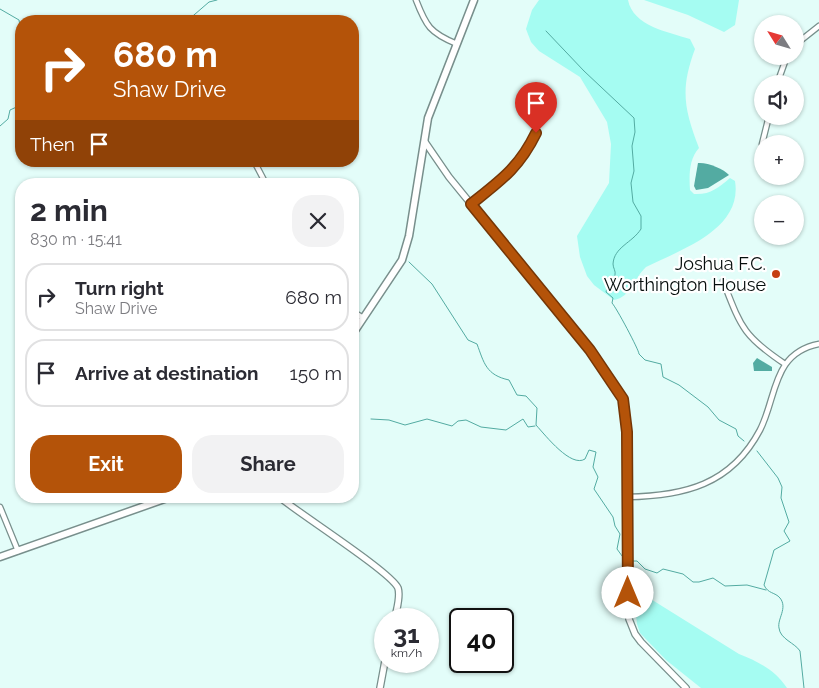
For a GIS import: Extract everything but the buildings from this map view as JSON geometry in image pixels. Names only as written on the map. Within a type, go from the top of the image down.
[{"type":"main road","points":[[359,324],[402,260],[409,236],[428,118],[474,0]]},
{"type":"main road","points":[[0,557],[153,503]]},
{"type":"street","points":[[416,0],[429,29],[441,38],[456,44]]},
{"type":"street","points":[[804,38],[819,26]]},
{"type":"street","points":[[471,204],[516,166],[536,133]]},
{"type":"street","points":[[425,142],[428,150],[585,344],[623,399],[627,418],[628,608],[631,626],[641,642],[686,688]]},
{"type":"street","points":[[723,281],[738,319],[748,336],[761,348],[785,364]]},
{"type":"street","points":[[359,315],[363,318]]},
{"type":"street","points":[[627,497],[657,497],[681,492],[705,484],[729,468],[746,451],[760,431],[775,385],[785,364],[803,349],[819,344]]},
{"type":"street","points":[[287,503],[394,583],[399,594],[397,608]]},
{"type":"street","points":[[0,507],[18,551]]},
{"type":"street","points":[[380,688],[383,673]]},
{"type":"shaded area","points":[[539,0],[628,0],[631,9],[644,22],[653,27],[690,39],[695,49],[687,76],[686,99],[690,122],[699,148],[691,162],[690,190],[694,194],[705,193],[718,188],[730,178],[735,181],[735,198],[729,213],[719,225],[691,245],[646,267],[628,291],[620,298],[614,300],[594,285],[587,276],[580,257],[577,236],[609,183],[611,144],[607,122],[580,77],[539,51],[531,42],[526,29],[532,10]]},
{"type":"shaded area","points":[[644,0],[739,0],[735,25],[724,32],[688,15]]},
{"type":"shaded area","points":[[698,163],[715,166],[729,175],[708,188],[696,190],[694,186]]},
{"type":"shaded area","points":[[757,358],[772,367],[772,371],[754,371],[753,363]]},
{"type":"shaded area","points":[[633,588],[739,654],[766,667],[787,688],[701,688],[666,660],[640,633],[637,624]]},
{"type":"waterway","points":[[194,15],[209,2],[217,0]]},
{"type":"waterway","points":[[0,9],[15,18]]},
{"type":"waterway","points":[[546,31],[584,71],[634,118],[635,132],[632,146],[634,171],[631,183],[633,202],[641,216],[641,229],[620,249],[614,258],[614,277],[606,292],[613,298],[612,303],[627,328],[639,354],[645,360],[661,364],[663,377],[679,385],[708,407],[719,420],[736,429],[738,436],[744,441]]},
{"type":"waterway","points":[[0,126],[8,119],[10,110],[15,108]]},
{"type":"waterway","points":[[409,262],[432,284],[468,340],[477,344],[487,367],[495,375],[509,380],[517,395],[526,396],[537,408],[536,425],[552,443],[566,455],[579,461],[585,459],[589,450],[596,452],[593,467],[598,477],[594,489],[613,517],[615,526],[620,534],[617,549],[625,560]]},
{"type":"waterway","points":[[371,419],[389,420],[405,425],[427,419],[452,426],[458,421],[466,420],[481,427],[506,430],[523,419],[528,427],[535,426]]},
{"type":"waterway","points":[[757,451],[778,478],[782,487],[781,498],[789,522],[784,531],[790,541],[774,550],[764,585],[767,590],[778,596],[782,602],[783,610],[779,621],[780,632],[800,651],[804,688]]},
{"type":"waterway","points":[[631,561],[637,561],[645,569],[657,573],[663,569],[683,574],[693,582],[713,578],[725,586],[747,585],[766,590]]},
{"type":"place","name":"Joshua F.C. Worthington House","points":[[776,274]]},
{"type":"route","points":[[536,133],[521,161],[471,204],[590,350],[623,399],[627,418],[628,593]]}]
